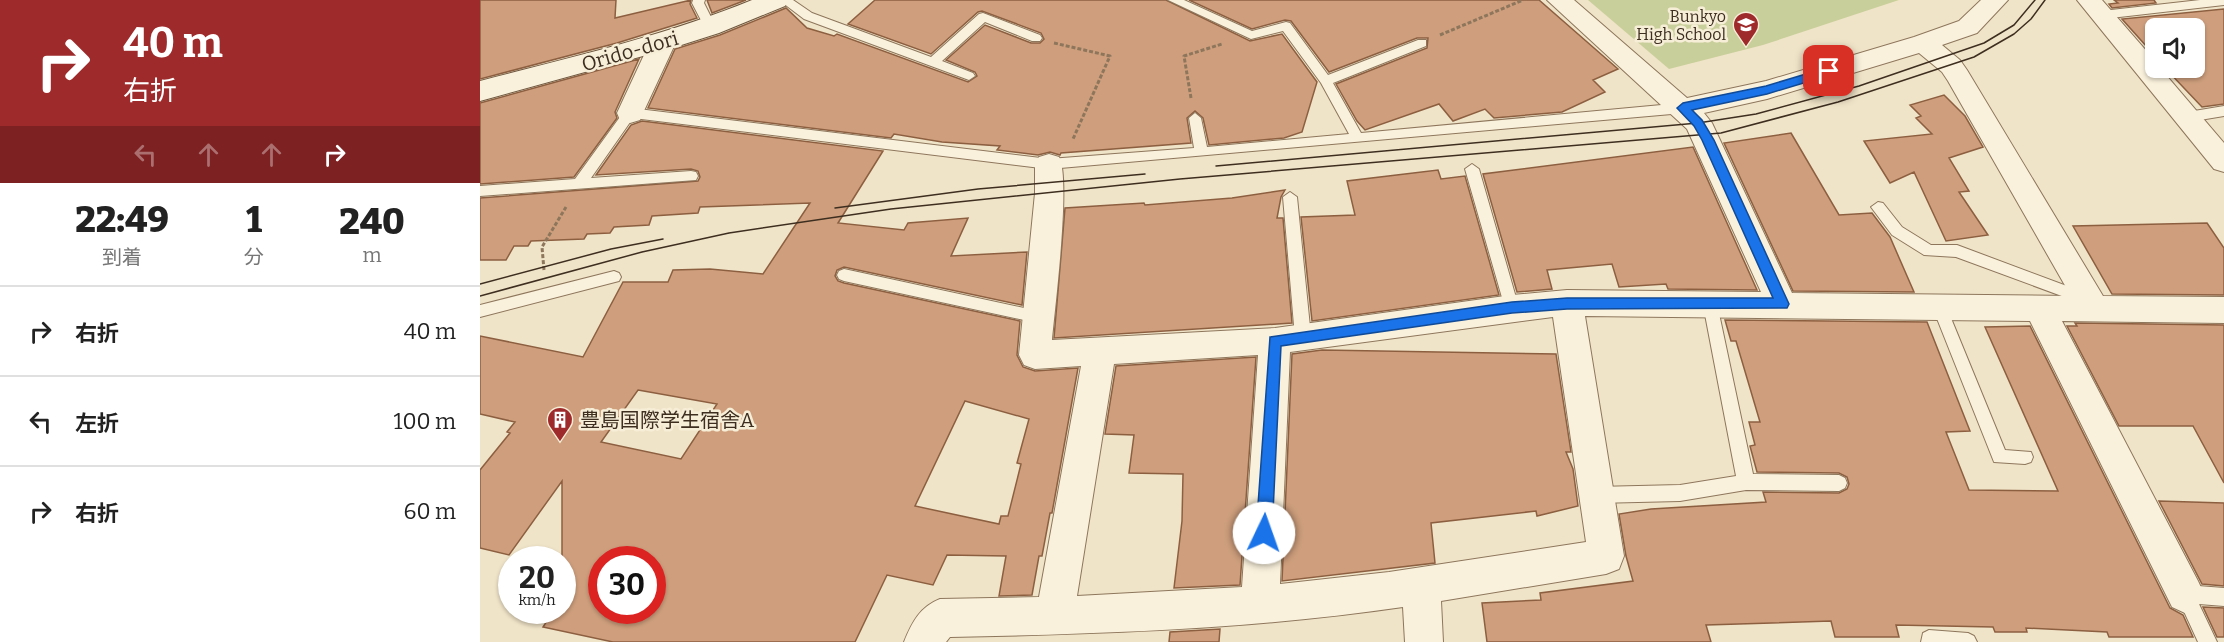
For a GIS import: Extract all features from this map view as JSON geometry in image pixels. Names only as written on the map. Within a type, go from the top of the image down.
[{"type":"street","name":"Orido-dori","points":[[480,91],[663,42],[710,27],[776,0]]},
{"type":"street","points":[[1559,0],[1698,123],[1708,140],[1782,304]]},
{"type":"street","points":[[1683,108],[1767,90],[1923,43],[1968,27],[1996,0]]},
{"type":"street","points":[[2096,8],[2224,162]]},
{"type":"street","points":[[630,113],[663,42]]},
{"type":"street","points":[[1923,43],[1951,66],[1958,76],[2092,304]]},
{"type":"street","points":[[1056,163],[1035,355],[1289,339],[1512,308],[1567,303],[2039,307],[2092,304],[2224,310]]},
{"type":"street","points":[[923,642],[939,618],[1260,605],[1421,585],[1606,556],[1567,303]]},
{"type":"street","points":[[2039,307],[2185,594]]},
{"type":"street","points":[[1260,605],[1289,339]]},
{"type":"street","points":[[1055,615],[1100,351]]},
{"type":"street","points":[[1421,585],[1424,642]]},
{"type":"lane","points":[[699,0],[698,3],[710,27]]},
{"type":"lane","points":[[785,0],[808,16],[969,76]]},
{"type":"lane","points":[[1174,0],[1251,35],[1286,26],[1326,81],[1358,138]]},
{"type":"lane","points":[[2096,8],[2224,1]]},
{"type":"lane","points":[[933,63],[983,17],[1036,38]]},
{"type":"lane","points":[[1326,81],[1422,42]]},
{"type":"lane","points":[[580,183],[630,113],[1056,163],[1683,108]]},
{"type":"lane","points":[[2188,117],[2224,111]]},
{"type":"lane","points":[[1195,118],[1201,152]]},
{"type":"lane","points":[[1472,169],[1512,308]]},
{"type":"lane","points":[[480,191],[691,176]]},
{"type":"lane","points":[[1289,339],[1290,197]]},
{"type":"lane","points":[[1878,207],[1897,231],[1929,251],[1957,251],[2092,304]]},
{"type":"lane","points":[[843,275],[1038,317]]},
{"type":"lane","points":[[480,311],[614,277]]},
{"type":"lane","points":[[1710,304],[1746,482]]},
{"type":"lane","points":[[1939,306],[2000,457],[2025,457]]},
{"type":"lane","points":[[1596,495],[1680,493],[1746,482],[1839,483]]},
{"type":"lane","points":[[2185,594],[2224,597]]},
{"type":"lane","points":[[2185,594],[2208,642]]},
{"type":"lane","points":[[1929,639],[1968,642]]},
{"type":"path","points":[[1422,42],[1523,0]]},
{"type":"path","points":[[1195,118],[1184,56],[1251,35]]},
{"type":"path","points":[[1036,38],[1110,56],[1056,163]]},
{"type":"path","points":[[540,294],[544,266],[542,247],[580,183]]},
{"type":"green space","points":[[1588,0],[1899,0],[1763,45],[1669,69]]},
{"type":"building","points":[[480,0],[616,0],[615,18],[691,0],[690,4],[697,18],[617,43],[480,79]]},
{"type":"building","points":[[707,0],[746,0],[712,13]]},
{"type":"building","points":[[875,0],[1166,0],[1250,41],[1282,34],[1317,82],[1302,132],[1284,138],[1209,145],[1203,118],[1195,111],[1187,118],[1191,143],[1061,153],[1060,155],[1050,152],[1038,155],[997,150],[1000,146],[942,142],[894,134],[891,138],[648,108],[675,49],[720,35],[786,8],[807,28],[834,36],[837,34],[968,82],[977,76],[975,72],[946,60],[985,25],[1031,43],[1040,43],[1044,39],[1041,33],[982,11],[978,12],[931,54],[848,24]]},
{"type":"building","points":[[1189,0],[1539,0],[1618,69],[1593,80],[1605,92],[1562,112],[1494,118],[1485,109],[1453,121],[1439,104],[1365,130],[1357,121],[1336,84],[1427,48],[1428,38],[1417,38],[1329,72],[1291,21],[1285,20],[1252,29]]},
{"type":"building","points":[[2114,0],[2154,0],[2156,3],[2112,8],[2109,4],[2118,3]]},
{"type":"building","points":[[2224,9],[2224,104],[2202,107],[2174,78],[2205,78],[2205,18],[2145,18],[2145,45],[2122,19]]},
{"type":"building","points":[[639,59],[615,112],[617,118],[574,177],[480,184],[480,103]]},
{"type":"building","points":[[1944,95],[1965,116],[1983,147],[1949,158],[1969,191],[1959,192],[1988,235],[1946,241],[1914,172],[1890,183],[1864,141],[1932,134],[1916,118],[1921,116],[1910,105]]},
{"type":"building","points":[[642,121],[883,151],[838,223],[904,230],[908,223],[968,218],[951,256],[1027,252],[1022,305],[844,267],[837,270],[835,276],[838,281],[844,283],[1020,321],[1017,355],[1023,367],[1035,371],[1078,368],[1052,513],[1050,513],[1042,556],[1039,556],[1032,595],[999,596],[1006,556],[947,555],[933,585],[887,575],[855,642],[613,642],[543,627],[545,624],[576,624],[576,546],[562,546],[562,481],[515,546],[498,546],[498,552],[480,548],[480,470],[510,433],[507,432],[515,422],[480,414],[480,336],[583,357],[623,282],[668,282],[673,270],[710,269],[763,274],[810,203],[700,207],[698,213],[652,216],[649,225],[614,227],[610,233],[587,234],[584,239],[531,241],[528,246],[514,246],[506,260],[480,260],[480,198],[698,181],[700,177],[698,171],[691,169],[596,175],[631,125]],"holes":[[[638,390],[717,404],[681,459],[601,442]],[[965,401],[1029,419],[1017,463],[1021,464],[1008,516],[1001,516],[999,524],[915,506]]]},
{"type":"building","points":[[1791,133],[1839,215],[1872,213],[1890,237],[1914,292],[1793,291],[1724,143]]},
{"type":"building","points":[[1693,147],[1757,290],[1668,289],[1666,284],[1619,287],[1612,264],[1547,270],[1552,289],[1517,292],[1483,174]]},
{"type":"building","points":[[1438,170],[1441,179],[1465,176],[1499,295],[1312,321],[1301,217],[1355,215],[1347,181]]},
{"type":"building","points":[[1285,190],[1281,197],[1277,218],[1283,218],[1292,323],[1054,338],[1065,208],[1232,198]]},
{"type":"building","points":[[2207,223],[2224,248],[2224,295],[2112,294],[2073,226]]},
{"type":"building","points":[[1725,320],[1927,322],[1970,431],[1946,432],[1969,490],[2058,491],[1985,327],[2030,326],[2170,608],[2183,615],[2193,637],[2109,637],[2107,632],[2026,628],[2027,632],[1995,632],[1993,627],[1896,625],[1899,637],[1835,637],[1831,621],[1706,625],[1711,642],[1487,642],[1482,603],[1541,600],[1540,593],[1633,581],[1619,514],[1651,509],[1766,502],[1763,492],[1839,493],[1847,489],[1849,484],[1847,477],[1839,473],[1757,472],[1750,446],[1755,445],[1749,422],[1760,422],[1736,341],[1731,341]]},
{"type":"building","points":[[2075,323],[2224,325],[2224,483],[2193,426],[2119,426],[2067,326],[2077,326]]},
{"type":"building","points":[[1322,350],[1556,354],[1571,452],[1566,452],[1573,469],[1578,506],[1537,516],[1536,511],[1431,523],[1435,563],[1282,581],[1292,354]]},
{"type":"building","points":[[1256,357],[1240,585],[1174,588],[1182,521],[1183,474],[1129,473],[1134,435],[1105,434],[1116,366]]},
{"type":"building","points":[[2159,501],[2224,503],[2224,586],[2202,584]]},
{"type":"building","points":[[2203,607],[2224,608],[2224,637],[2217,637]]},
{"type":"building","points":[[1220,629],[1219,642],[1169,642],[1170,632]]},
{"type":"tram line","points":[[1216,166],[1698,123],[1756,114],[1859,86],[1984,43],[2014,25],[2035,0]]},
{"type":"tram line","points":[[480,296],[642,252],[729,233],[891,209],[1180,179],[1721,133],[1838,102],[1974,57],[2014,34],[2031,19],[2045,0]]},
{"type":"tram line","points":[[835,208],[978,189],[1145,174]]},
{"type":"tram line","points":[[480,284],[611,249],[663,239]]},
{"type":"place","name":"Bunkyo High School","points":[[1746,48]]},
{"type":"place","name":"豊島国際学生宿舎A","points":[[560,443]]},
{"type":"route","points":[[1264,533],[1275,341],[1512,308],[1567,303],[1782,304],[1708,140],[1698,123],[1683,108],[1767,90],[1829,71]]}]
